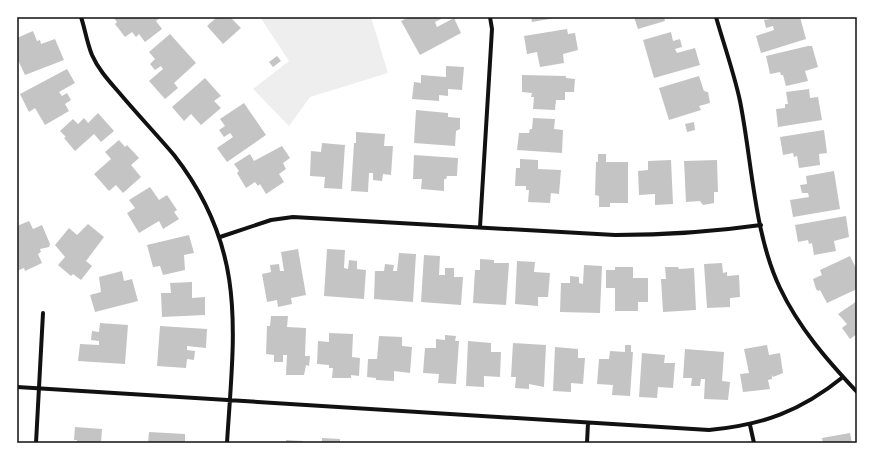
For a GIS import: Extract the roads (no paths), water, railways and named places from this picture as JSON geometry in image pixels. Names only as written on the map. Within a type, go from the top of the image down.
[{"type":"street","points":[[81,17],[92,55],[102,73],[173,155],[194,182],[208,208],[220,238],[232,286],[234,319],[227,443]]},
{"type":"street","points":[[480,227],[492,29],[490,17]]},
{"type":"street","points":[[716,17],[740,100],[761,225],[774,272],[794,316],[812,342],[857,392]]},
{"type":"street","points":[[220,238],[271,220],[294,217],[615,235],[658,235],[721,231],[761,225]]},
{"type":"street","points":[[36,443],[43,312]]},
{"type":"street","points":[[17,387],[709,430],[750,425],[776,417],[802,406],[843,377]]},
{"type":"street","points":[[587,443],[588,423]]},
{"type":"street","points":[[750,425],[754,443]]}]
